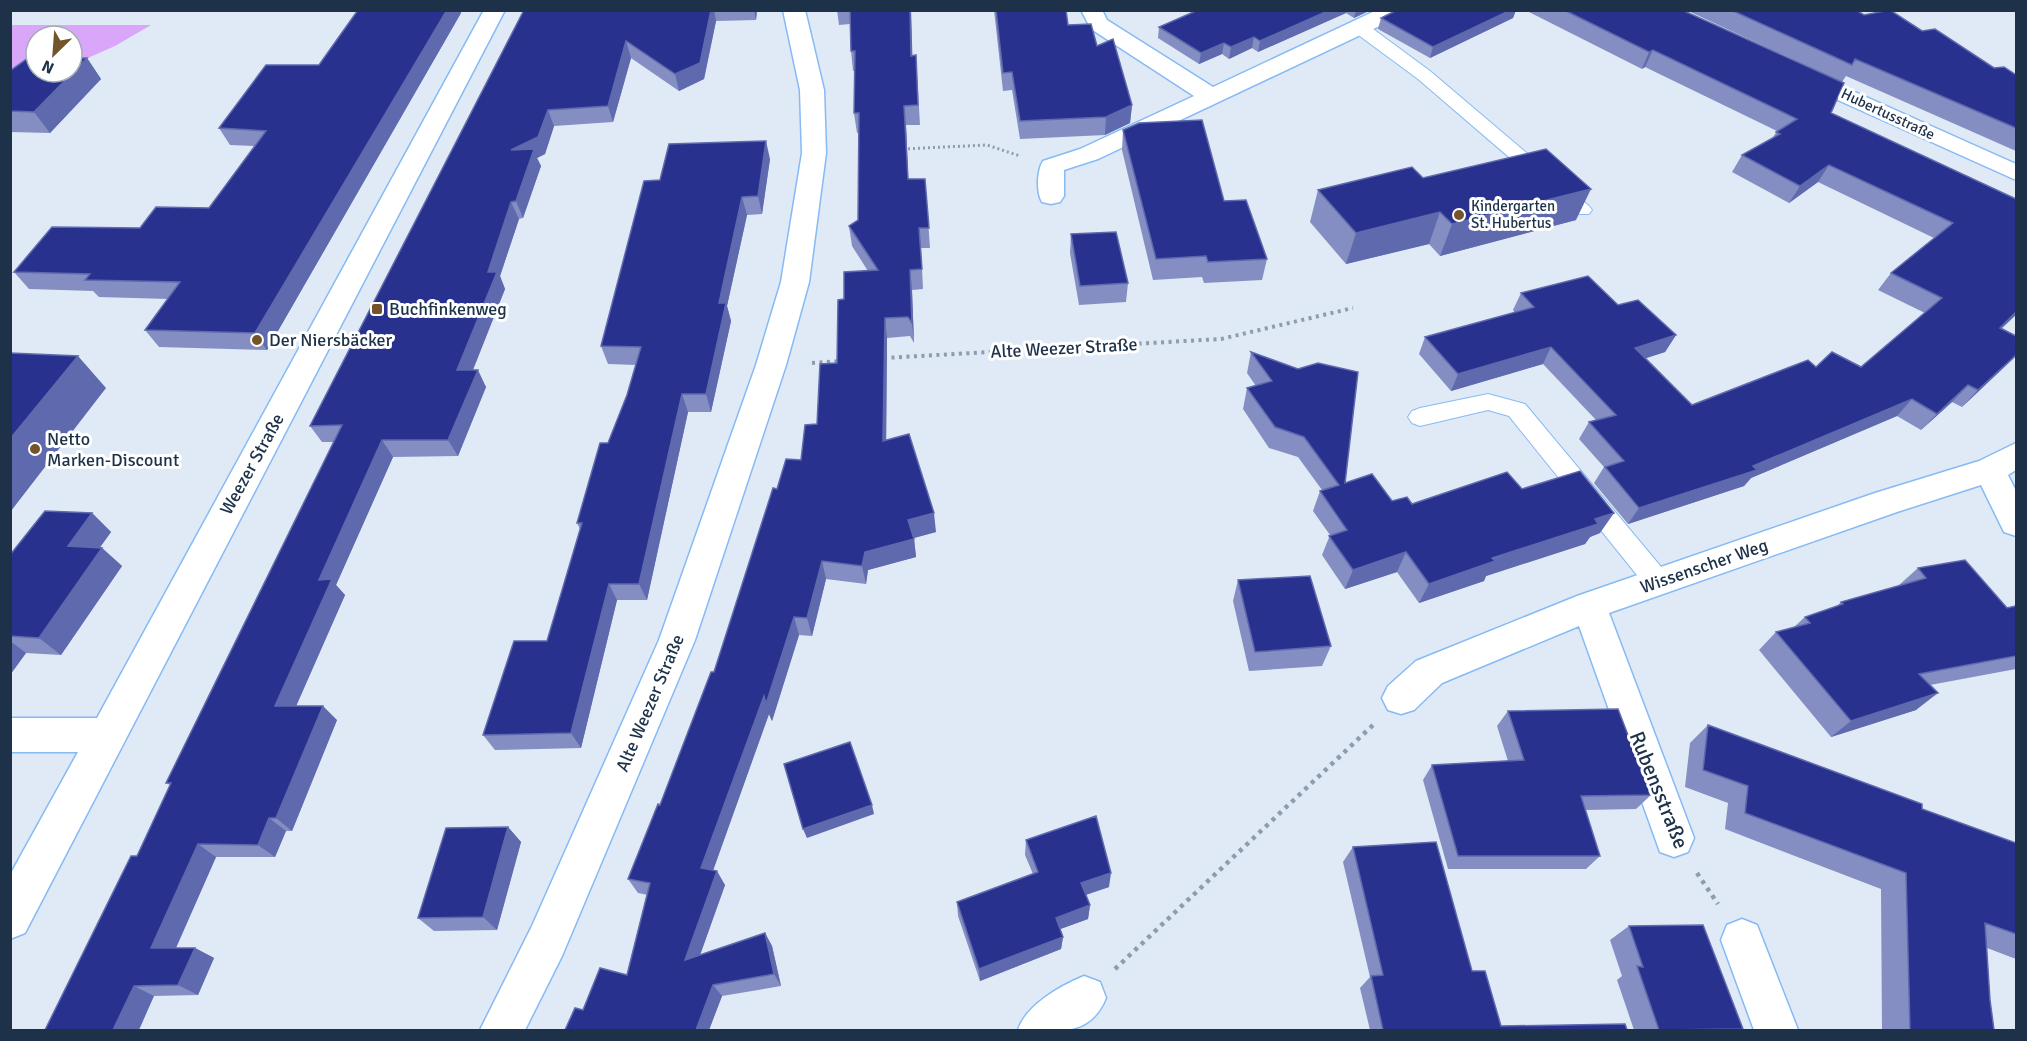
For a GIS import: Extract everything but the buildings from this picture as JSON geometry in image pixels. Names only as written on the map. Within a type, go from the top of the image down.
[{"type":"street","name":"Weezer Straße","points":[[10,918],[495,10]]},
{"type":"street","name":"Alte Weezer Straße","points":[[502,1030],[547,941],[678,640],[771,365],[795,282],[813,153],[812,90],[794,10]]},
{"type":"street","points":[[1092,10],[1099,24],[1209,95]]},
{"type":"street","points":[[1052,196],[1052,166],[1089,154],[1209,95],[1395,10]]},
{"type":"street","name":"Hubertusstraße","points":[[1778,64],[2016,172]]},
{"type":"street","points":[[2003,462],[2016,523]]},
{"type":"street","name":"Wissenscher Weg","points":[[1401,698],[1429,672],[1589,606],[2003,462]]},
{"type":"street","name":"Rubensstraße","points":[[1589,606],[1674,838]]},
{"type":"street","points":[[10,735],[107,735]]},
{"type":"street","points":[[1742,940],[1776,1030]]},
{"type":"street","points":[[1040,1030],[1084,998]]},
{"type":"lane","points":[[1359,27],[1424,75],[1582,210]]},
{"type":"lane","points":[[1420,417],[1488,402],[1516,410],[1658,582]]},
{"type":"path","points":[[896,149],[987,145],[1052,166]]},
{"type":"path","name":"Alte Weezer Straße","points":[[878,359],[1221,339],[1353,308]]},
{"type":"path","points":[[771,365],[842,361]]},
{"type":"path","points":[[1084,998],[1401,698]]},
{"type":"path","name":"Rubensstraße","points":[[1674,838],[1742,940]]},
{"type":"shaded area","points":[[10,25],[24,25],[24,82],[11,92]]},
{"type":"shaded area","points":[[84,25],[151,25],[115,46],[84,60]]},
{"type":"place","name":"Kindergarten St. Hubertus","points":[[1459,215]]},
{"type":"place","name":"Buchfinkenweg","points":[[377,309]]},
{"type":"place","name":"Der Niersbäcker","points":[[257,340]]},
{"type":"place","name":"Netto Marken-Discount","points":[[35,449]]}]
